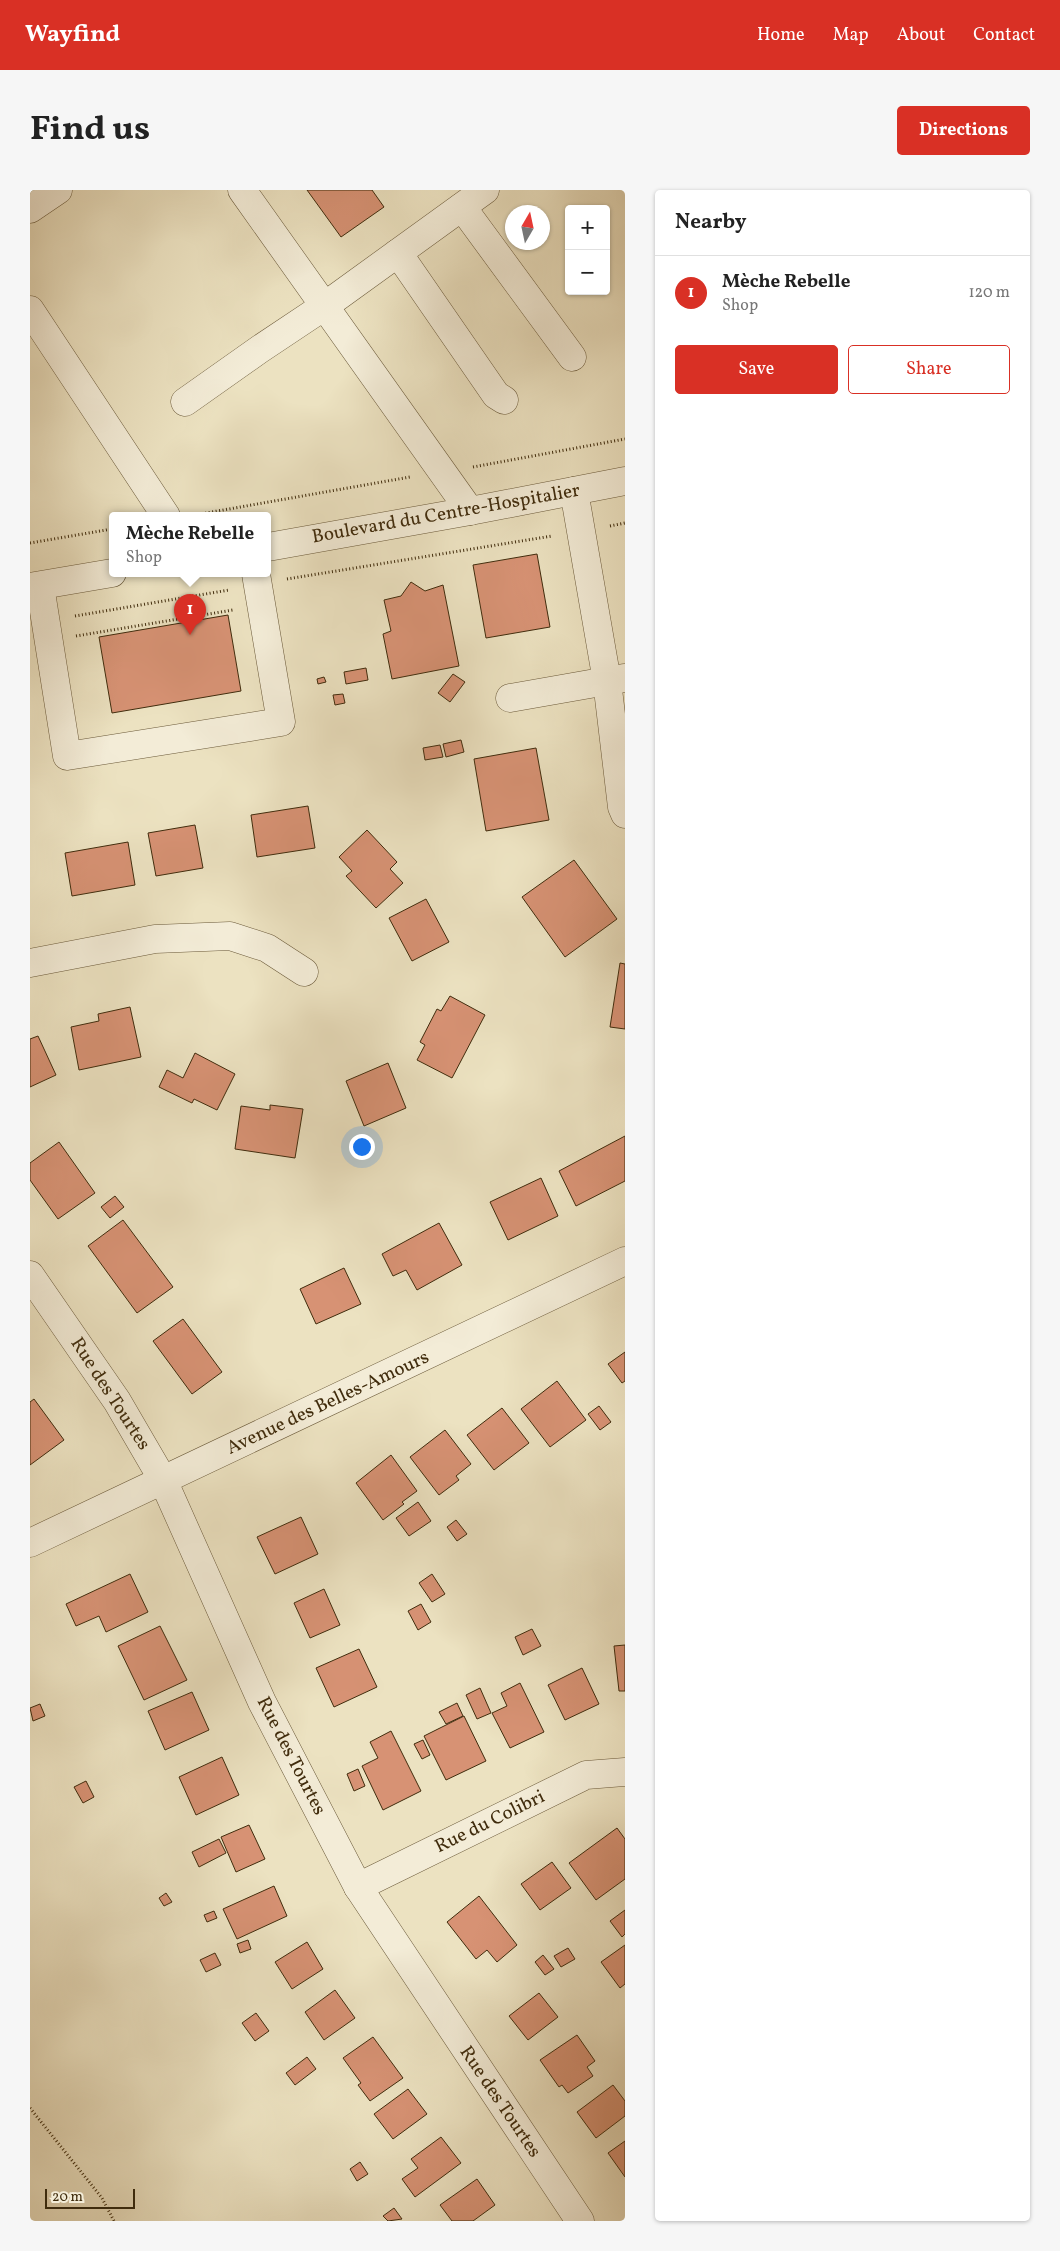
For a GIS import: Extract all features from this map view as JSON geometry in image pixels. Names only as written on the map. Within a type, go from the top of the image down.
[{"type":"street","points":[[30,209],[58,190]]},
{"type":"street","points":[[242,190],[326,305],[470,511]]},
{"type":"street","points":[[185,402],[326,305],[485,190]]},
{"type":"street","points":[[462,207],[572,357]]},
{"type":"street","points":[[398,253],[496,395],[504,400]]},
{"type":"street","points":[[30,310],[163,512]]},
{"type":"street","name":"Boulevard du Centre-Hospitalier","points":[[271,546],[625,481]]},
{"type":"street","points":[[574,491],[581,531],[616,679],[622,807],[625,814]]},
{"type":"street","points":[[109,574],[35,586],[46,622],[66,756],[281,722],[257,579]]},
{"type":"street","points":[[510,698],[616,679]]},
{"type":"street","points":[[30,963],[155,939],[230,936],[267,948],[304,972]]},
{"type":"street","name":"Avenue des Belles-Amours","points":[[30,1543],[625,1261]]},
{"type":"street","name":"Rue des Tourtes","points":[[30,1275],[118,1401],[164,1480],[262,1702],[358,1887],[580,2221]]},
{"type":"street","name":"Rue du Colibri","points":[[358,1887],[586,1775],[625,1772]]},
{"type":"path","points":[[211,512],[625,439]]},
{"type":"path","points":[[271,577],[625,523]]},
{"type":"path","points":[[30,543],[109,530]]},
{"type":"path","points":[[46,622],[270,577]]},
{"type":"path","points":[[73,637],[187,620],[240,609]]},
{"type":"path","points":[[30,2108],[102,2198],[114,2221]]},
{"type":"building","points":[[307,190],[372,190],[384,207],[341,237]]},
{"type":"building","points":[[537,554],[550,627],[486,638],[473,565]]},
{"type":"building","points":[[411,582],[425,591],[443,585],[459,666],[392,679],[383,634],[391,631],[384,600],[401,596]]},
{"type":"building","points":[[228,615],[241,691],[112,713],[99,637]]},
{"type":"building","points":[[366,668],[368,680],[346,684],[344,672]]},
{"type":"building","points":[[453,674],[465,682],[450,702],[438,693]]},
{"type":"building","points":[[324,677],[326,682],[318,684],[317,679]]},
{"type":"building","points":[[343,694],[345,703],[335,705],[333,695]]},
{"type":"building","points":[[461,740],[464,752],[446,757],[443,744]]},
{"type":"building","points":[[440,745],[443,757],[425,760],[423,748]]},
{"type":"building","points":[[536,748],[549,820],[486,831],[474,759]]},
{"type":"building","points":[[308,806],[315,848],[257,857],[251,815]]},
{"type":"building","points":[[195,825],[203,868],[156,876],[148,833]]},
{"type":"building","points":[[367,830],[397,862],[390,869],[403,883],[376,908],[346,876],[352,871],[339,857]]},
{"type":"building","points":[[128,842],[135,885],[72,896],[65,853]]},
{"type":"building","points":[[574,860],[617,919],[565,957],[522,897]]},
{"type":"building","points":[[426,899],[449,942],[412,961],[389,918]]},
{"type":"building","points":[[620,963],[625,964],[625,1029],[610,1027]]},
{"type":"building","points":[[450,996],[485,1015],[452,1078],[417,1060],[425,1045],[420,1042],[437,1009],[441,1011]]},
{"type":"building","points":[[130,1007],[141,1057],[79,1070],[71,1027],[99,1021],[98,1014]]},
{"type":"building","points":[[38,1036],[56,1075],[30,1087],[30,1039]]},
{"type":"building","points":[[195,1053],[235,1074],[217,1110],[194,1099],[192,1103],[159,1087],[167,1070],[183,1078]]},
{"type":"building","points":[[388,1063],[406,1108],[364,1126],[346,1081]]},
{"type":"building","points":[[270,1105],[303,1109],[295,1158],[235,1149],[241,1106],[270,1110]]},
{"type":"building","points":[[625,1136],[625,1181],[576,1206],[559,1171]]},
{"type":"building","points":[[59,1142],[95,1193],[58,1219],[30,1180],[30,1163]]},
{"type":"building","points":[[541,1178],[558,1216],[508,1240],[490,1202]]},
{"type":"building","points":[[115,1196],[124,1207],[110,1218],[101,1207]]},
{"type":"building","points":[[123,1220],[173,1287],[137,1313],[88,1246]]},
{"type":"building","points":[[439,1223],[462,1265],[417,1290],[406,1270],[393,1276],[382,1254]]},
{"type":"building","points":[[344,1268],[361,1304],[316,1324],[300,1289]]},
{"type":"building","points":[[183,1319],[222,1372],[192,1394],[153,1341]]},
{"type":"building","points":[[625,1352],[625,1381],[622,1383],[608,1364]]},
{"type":"building","points":[[557,1381],[586,1420],[550,1447],[521,1409]]},
{"type":"building","points":[[34,1399],[64,1440],[30,1465],[30,1402]]},
{"type":"building","points":[[599,1406],[611,1422],[600,1430],[588,1414]]},
{"type":"building","points":[[502,1408],[529,1443],[494,1470],[467,1435]]},
{"type":"building","points":[[445,1430],[471,1464],[456,1476],[459,1480],[439,1495],[410,1457]]},
{"type":"building","points":[[391,1455],[417,1491],[383,1520],[356,1483]]},
{"type":"building","points":[[418,1502],[431,1521],[409,1536],[396,1518]]},
{"type":"building","points":[[301,1517],[318,1554],[275,1574],[257,1537]]},
{"type":"building","points":[[456,1520],[467,1534],[457,1541],[447,1527]]},
{"type":"building","points":[[130,1574],[148,1612],[106,1632],[99,1616],[76,1626],[66,1604]]},
{"type":"building","points":[[432,1574],[445,1594],[432,1602],[419,1583]]},
{"type":"building","points":[[324,1589],[340,1625],[310,1638],[294,1603]]},
{"type":"building","points":[[421,1604],[431,1622],[418,1630],[408,1611]]},
{"type":"building","points":[[160,1626],[187,1680],[144,1700],[118,1646]]},
{"type":"building","points":[[532,1629],[541,1646],[523,1655],[515,1637]]},
{"type":"building","points":[[625,1645],[625,1691],[619,1691],[614,1646]]},
{"type":"building","points":[[359,1649],[377,1687],[334,1707],[316,1668]]},
{"type":"building","points":[[582,1668],[599,1704],[565,1720],[548,1685]]},
{"type":"building","points":[[520,1683],[544,1732],[510,1748],[492,1713],[507,1706],[501,1693]]},
{"type":"building","points":[[480,1688],[491,1713],[477,1719],[466,1695]]},
{"type":"building","points":[[192,1692],[209,1730],[165,1750],[148,1711]]},
{"type":"building","points":[[457,1703],[463,1716],[446,1724],[439,1712]]},
{"type":"building","points":[[40,1704],[45,1716],[33,1721],[30,1708]]},
{"type":"building","points":[[464,1716],[486,1761],[446,1780],[424,1736]]},
{"type":"building","points":[[391,1731],[421,1791],[383,1810],[362,1766],[378,1758],[370,1742]]},
{"type":"building","points":[[423,1740],[430,1755],[422,1759],[414,1744]]},
{"type":"building","points":[[222,1757],[239,1795],[196,1815],[179,1777]]},
{"type":"building","points":[[358,1769],[365,1786],[354,1791],[347,1774]]},
{"type":"building","points":[[86,1781],[94,1797],[83,1803],[74,1787]]},
{"type":"building","points":[[249,1825],[265,1859],[236,1872],[221,1837]]},
{"type":"building","points":[[617,1828],[625,1839],[625,1879],[596,1900],[569,1863]]},
{"type":"building","points":[[219,1839],[226,1853],[199,1867],[192,1852]]},
{"type":"building","points":[[552,1862],[571,1888],[540,1910],[521,1884]]},
{"type":"building","points":[[274,1886],[287,1916],[237,1939],[223,1909]]},
{"type":"building","points":[[166,1893],[172,1902],[164,1906],[159,1898]]},
{"type":"building","points":[[479,1896],[517,1945],[497,1962],[487,1950],[476,1959],[447,1922]]},
{"type":"building","points":[[625,1910],[625,1934],[622,1937],[610,1921]]},
{"type":"building","points":[[214,1911],[217,1918],[207,1922],[204,1915]]},
{"type":"building","points":[[248,1940],[251,1949],[240,1953],[237,1944]]},
{"type":"building","points":[[307,1942],[323,1969],[292,1989],[275,1962]]},
{"type":"building","points":[[625,1945],[625,1984],[620,1988],[601,1962]]},
{"type":"building","points":[[568,1948],[575,1959],[561,1967],[554,1956]]},
{"type":"building","points":[[215,1953],[221,1965],[206,1972],[200,1960]]},
{"type":"building","points":[[543,1955],[554,1969],[545,1975],[535,1962]]},
{"type":"building","points":[[335,1990],[355,2018],[324,2040],[305,2012]]},
{"type":"building","points":[[539,1993],[558,2017],[528,2040],[509,2016]]},
{"type":"building","points":[[256,2013],[269,2031],[255,2041],[242,2023]]},
{"type":"building","points":[[577,2035],[595,2061],[587,2067],[593,2076],[568,2093],[562,2085],[559,2087],[540,2060]]},
{"type":"building","points":[[373,2037],[403,2078],[370,2101],[358,2085],[361,2083],[343,2058]]},
{"type":"building","points":[[307,2057],[316,2069],[295,2085],[286,2073]]},
{"type":"building","points":[[613,2085],[625,2101],[625,2116],[596,2138],[577,2112]]},
{"type":"building","points":[[408,2089],[427,2114],[393,2139],[374,2114]]},
{"type":"building","points":[[441,2137],[461,2163],[415,2197],[402,2179],[418,2168],[411,2159]]},
{"type":"building","points":[[625,2141],[625,2177],[608,2153]]},
{"type":"building","points":[[360,2162],[368,2174],[357,2181],[350,2169]]},
{"type":"building","points":[[477,2179],[495,2205],[473,2221],[452,2221],[440,2205]]},
{"type":"building","points":[[394,2208],[402,2219],[388,2221],[383,2216]]},
{"type":"place","name":"Mèche Rebelle","points":[[190,635]]}]
